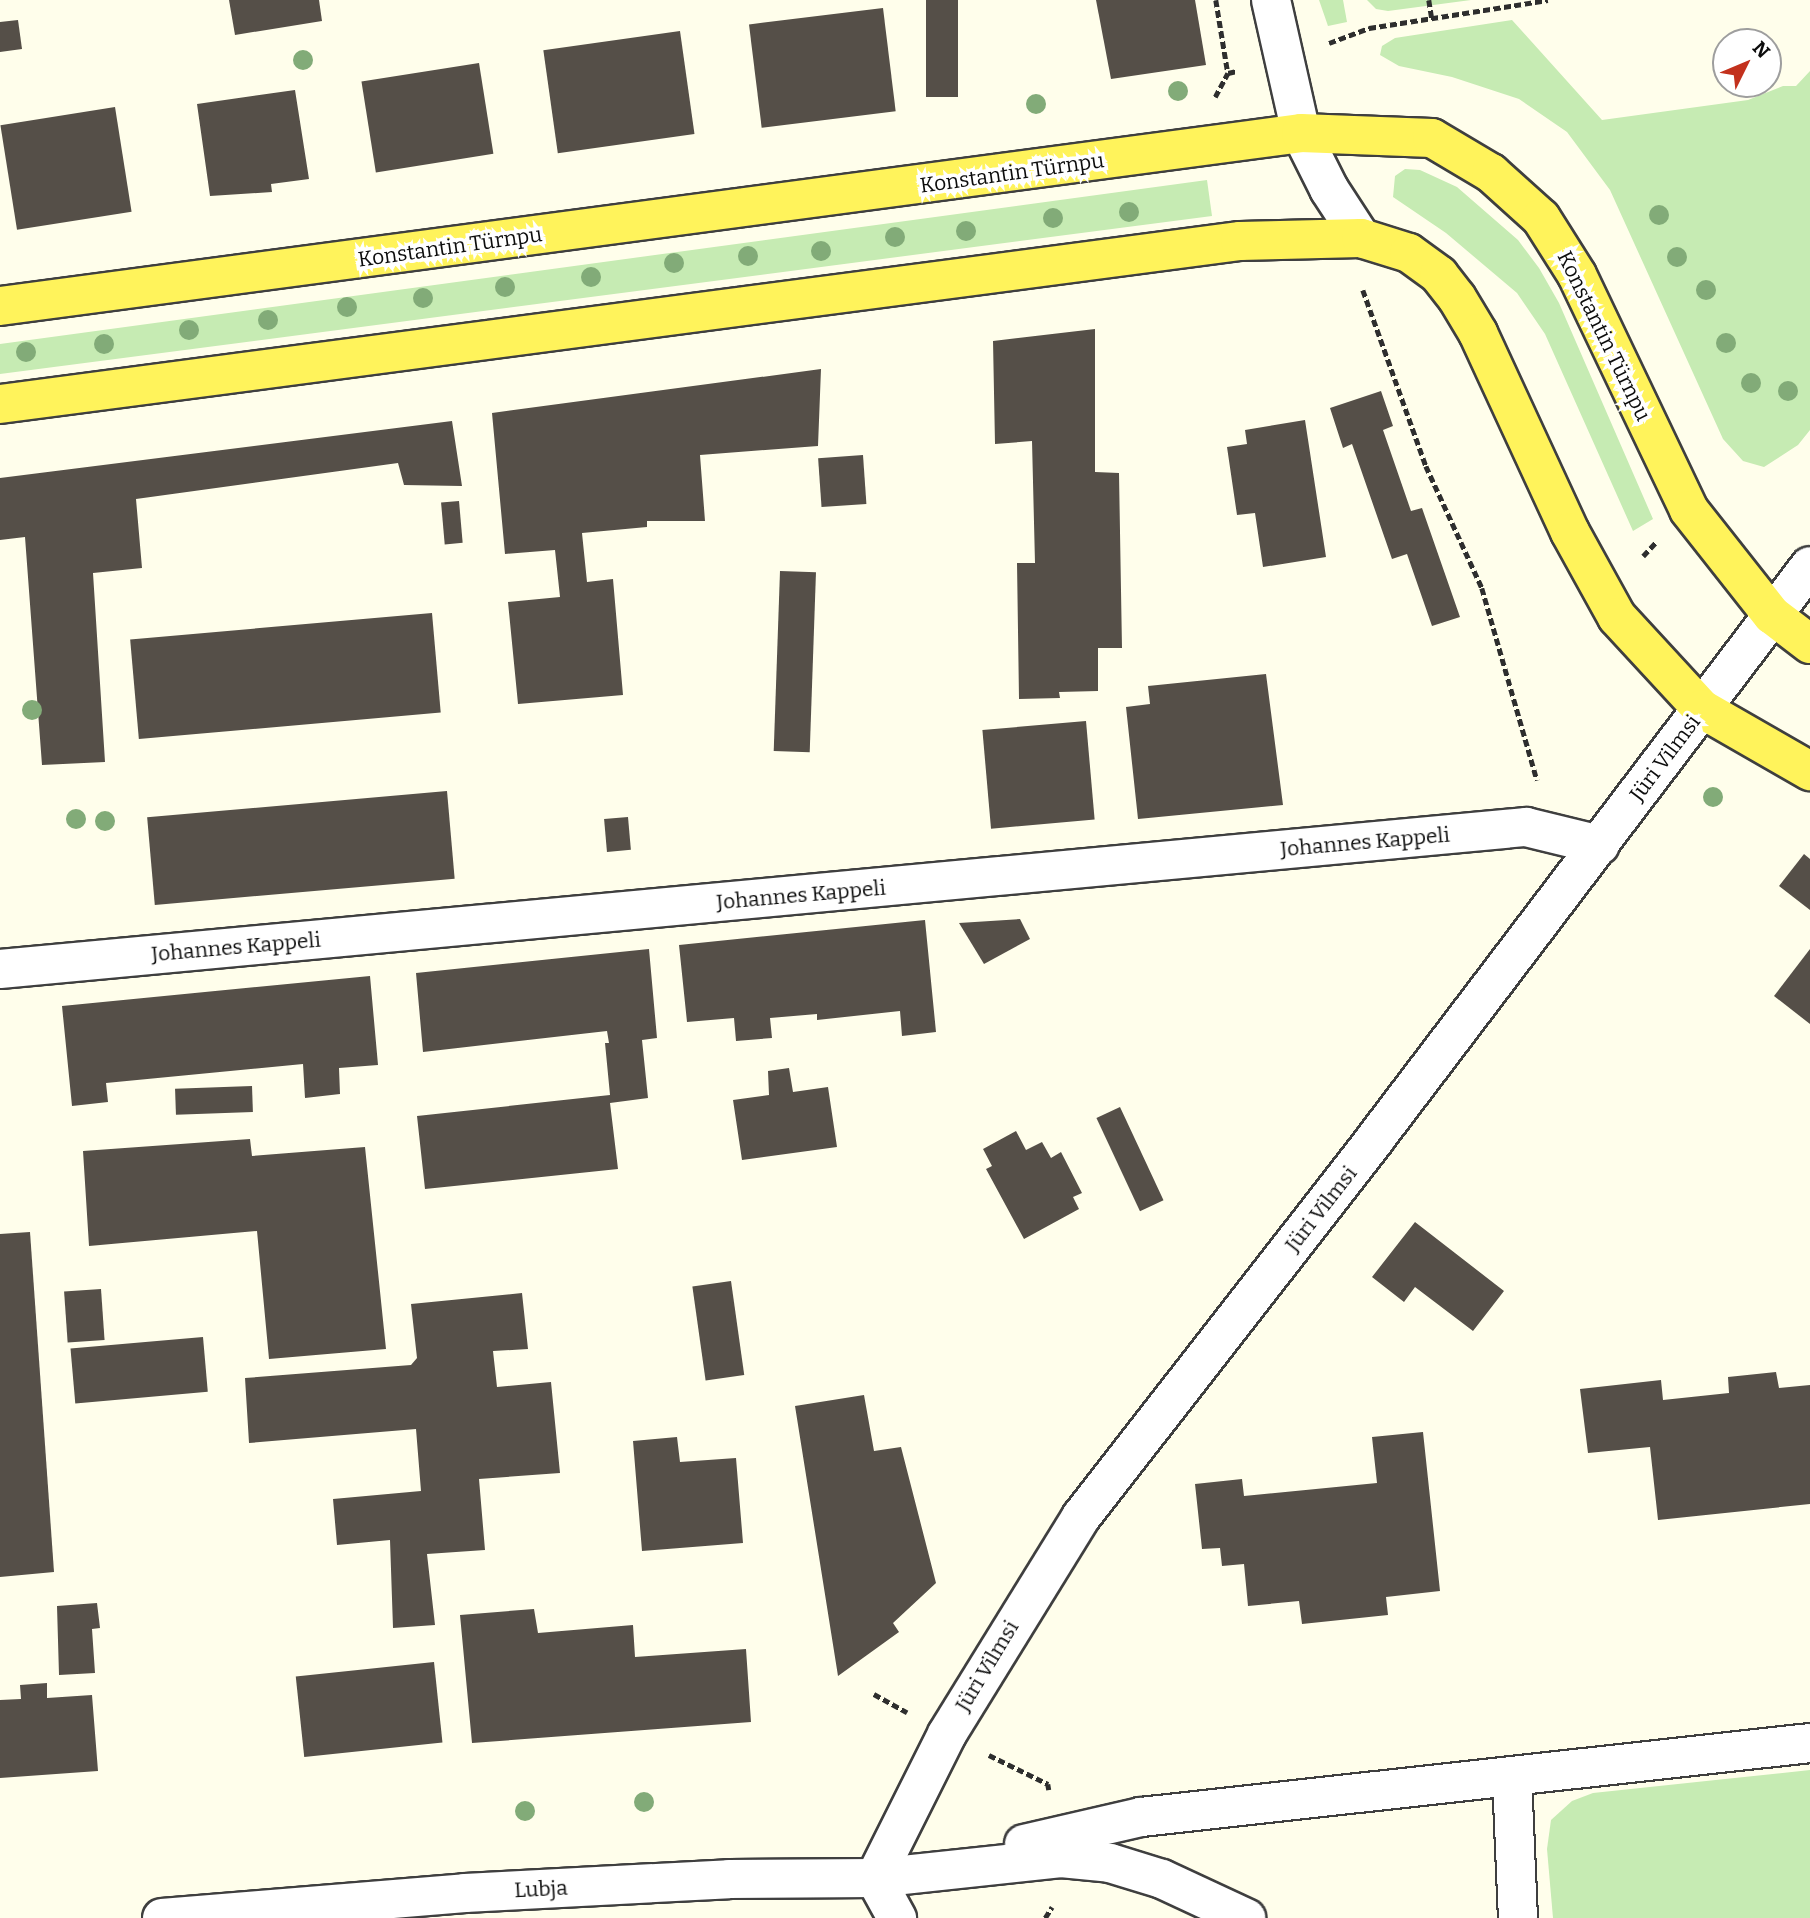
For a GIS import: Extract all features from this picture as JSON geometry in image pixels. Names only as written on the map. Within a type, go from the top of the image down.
[{"type":"main road","name":"Konstantin Türnpu","points":[[0,306],[1301,133],[1432,138],[1491,173],[1541,218],[1577,275],[1689,510],[1772,615],[1810,644]]},
{"type":"main road","points":[[0,404],[1227,242],[1361,238],[1409,253],[1438,275],[1457,298],[1570,532],[1617,617],[1702,709],[1810,771]]},
{"type":"street","points":[[1271,0],[1282,61],[1301,133],[1329,189],[1361,238]]},
{"type":"street","name":"Jüri Vilmsi","points":[[875,1878],[947,1734],[1081,1517],[1600,845],[1810,566]]},
{"type":"street","name":"Johannes Kappeli","points":[[0,969],[1526,827],[1600,845]]},
{"type":"street","points":[[1059,1847],[1141,1817],[1810,1742]]},
{"type":"street","points":[[1511,1776],[1518,1918]]},
{"type":"street","points":[[1059,1847],[1162,1879],[1246,1918]]},
{"type":"street","name":"Lubja","points":[[162,1918],[478,1892],[729,1879],[875,1878],[1059,1847]]},
{"type":"street","points":[[875,1878],[897,1918]]},
{"type":"path","points":[[1216,0],[1228,73]]},
{"type":"path","points":[[1429,0],[1432,18]]},
{"type":"path","points":[[1282,61],[1369,28],[1548,0]]},
{"type":"path","points":[[1361,283],[1426,466],[1482,588],[1537,780]]},
{"type":"path","points":[[874,1694],[1048,1784],[1063,1888],[1045,1918]]},
{"type":"green space","points":[[1319,0],[1343,0],[1347,22],[1328,26]]},
{"type":"green space","points":[[1367,0],[1471,0],[1388,11],[1376,9]]},
{"type":"green space","points":[[1512,20],[1602,120],[1753,98],[1782,98],[1782,86],[1796,86],[1810,71],[1810,430],[1798,445],[1764,467],[1743,461],[1723,439],[1610,190],[1567,132],[1519,99],[1452,77],[1399,66],[1380,55],[1382,46],[1395,38]]},
{"type":"green space","points":[[1405,169],[1420,170],[1457,187],[1518,240],[1539,268],[1559,303],[1653,519],[1633,531],[1545,334],[1517,293],[1446,233],[1393,197],[1395,176]]},
{"type":"green space","points":[[1207,180],[1212,216],[0,374],[0,344]]},
{"type":"green space","points":[[1810,1770],[1810,1918],[1553,1918],[1547,1849],[1551,1820],[1572,1801],[1593,1793]]},
{"type":"building","points":[[229,0],[319,0],[322,21],[235,35]]},
{"type":"building","points":[[926,0],[958,0],[958,97],[926,97]]},
{"type":"building","points":[[1096,0],[1195,0],[1206,65],[1111,79]]},
{"type":"building","points":[[883,8],[896,111],[762,128],[749,24]]},
{"type":"building","points":[[18,20],[22,49],[0,52],[0,22]]},
{"type":"building","points":[[680,31],[694,134],[558,153],[543,50]]},
{"type":"building","points":[[479,63],[493,154],[376,172],[361,82]]},
{"type":"building","points":[[295,90],[309,179],[271,184],[272,192],[210,196],[197,104]]},
{"type":"building","points":[[115,107],[132,212],[17,230],[0,125]]},
{"type":"building","points":[[1095,329],[1095,472],[1119,473],[1122,648],[1098,648],[1098,691],[1059,692],[1060,698],[1019,699],[1017,563],[1035,563],[1032,441],[995,444],[993,341]]},
{"type":"building","points":[[821,369],[818,446],[700,455],[705,521],[647,521],[647,527],[582,533],[587,582],[613,579],[623,695],[518,704],[508,602],[560,597],[555,550],[505,554],[492,413]]},
{"type":"building","points":[[1381,391],[1393,426],[1383,430],[1411,511],[1422,508],[1460,617],[1432,626],[1407,554],[1392,559],[1352,444],[1343,448],[1330,408]]},
{"type":"building","points":[[1305,420],[1326,557],[1263,567],[1255,513],[1237,515],[1227,447],[1247,444],[1245,430]]},
{"type":"building","points":[[452,421],[462,486],[404,485],[398,463],[136,499],[142,568],[93,573],[105,762],[42,765],[25,537],[0,540],[0,478]]},
{"type":"building","points":[[863,455],[866,504],[822,507],[818,458]]},
{"type":"building","points":[[459,501],[463,543],[445,544],[441,503]]},
{"type":"building","points":[[780,571],[816,572],[810,752],[774,751]]},
{"type":"building","points":[[432,613],[441,713],[139,739],[130,639]]},
{"type":"building","points":[[1266,674],[1283,805],[1138,819],[1126,707],[1150,704],[1148,686]]},
{"type":"building","points":[[1086,721],[1095,820],[991,829],[982,730]]},
{"type":"building","points":[[447,791],[455,879],[155,905],[147,817]]},
{"type":"building","points":[[628,817],[631,850],[607,852],[604,819]]},
{"type":"building","points":[[1804,854],[1810,859],[1810,910],[1779,886]]},
{"type":"building","points":[[1020,919],[1030,939],[984,964],[959,923]]},
{"type":"building","points":[[925,920],[936,1032],[902,1036],[900,1011],[817,1020],[817,1014],[770,1018],[772,1038],[736,1041],[734,1018],[687,1022],[679,945]]},
{"type":"building","points":[[649,949],[657,1038],[642,1040],[648,1098],[610,1103],[618,1169],[425,1189],[417,1116],[610,1095],[605,1043],[609,1043],[607,1031],[423,1052],[416,973]]},
{"type":"building","points":[[1810,949],[1810,1024],[1774,996]]},
{"type":"building","points":[[370,976],[378,1065],[339,1068],[340,1094],[305,1098],[303,1064],[106,1083],[108,1102],[72,1106],[62,1006]]},
{"type":"building","points":[[789,1068],[793,1092],[828,1087],[837,1147],[742,1160],[733,1100],[769,1095],[768,1071]]},
{"type":"building","points":[[252,1086],[253,1112],[176,1115],[175,1089]]},
{"type":"building","points":[[1120,1107],[1164,1200],[1140,1211],[1096,1118]]},
{"type":"building","points":[[1016,1131],[1026,1150],[1042,1142],[1051,1158],[1061,1152],[1082,1193],[1073,1197],[1079,1209],[1024,1239],[986,1169],[992,1166],[983,1149]]},
{"type":"building","points":[[250,1139],[252,1156],[365,1147],[386,1349],[269,1359],[257,1231],[89,1246],[83,1151]]},
{"type":"building","points":[[1415,1222],[1504,1291],[1473,1331],[1415,1287],[1404,1302],[1372,1277]]},
{"type":"building","points":[[30,1232],[54,1572],[0,1577],[0,1234]]},
{"type":"building","points":[[731,1281],[744,1375],[706,1381],[692,1286]]},
{"type":"building","points":[[101,1289],[105,1340],[68,1342],[64,1292]]},
{"type":"building","points":[[522,1293],[528,1349],[493,1351],[497,1387],[551,1382],[560,1473],[479,1479],[485,1550],[427,1554],[435,1625],[393,1628],[390,1540],[337,1545],[333,1499],[421,1491],[416,1429],[249,1443],[245,1378],[411,1365],[417,1358],[411,1304]]},
{"type":"building","points":[[203,1337],[208,1392],[75,1403],[71,1349]]},
{"type":"building","points":[[1776,1372],[1779,1388],[1810,1385],[1810,1504],[1658,1520],[1650,1447],[1588,1453],[1580,1389],[1661,1380],[1663,1400],[1729,1393],[1728,1377]]},
{"type":"building","points":[[864,1395],[874,1451],[901,1447],[936,1583],[893,1623],[899,1632],[838,1676],[795,1406]]},
{"type":"building","points":[[1423,1432],[1440,1591],[1386,1597],[1388,1615],[1302,1624],[1299,1601],[1248,1606],[1244,1564],[1222,1566],[1220,1548],[1202,1549],[1195,1484],[1242,1479],[1244,1496],[1377,1483],[1372,1437]]},
{"type":"building","points":[[677,1437],[680,1462],[736,1458],[743,1543],[642,1551],[633,1441]]},
{"type":"building","points":[[97,1603],[100,1628],[92,1629],[95,1673],[59,1675],[57,1606]]},
{"type":"building","points":[[534,1609],[538,1633],[633,1625],[635,1657],[746,1649],[751,1722],[472,1743],[460,1615]]},
{"type":"building","points":[[434,1662],[442,1743],[304,1757],[296,1677]]},
{"type":"building","points":[[47,1683],[47,1698],[92,1695],[98,1771],[0,1778],[0,1700],[21,1699],[20,1685]]}]
